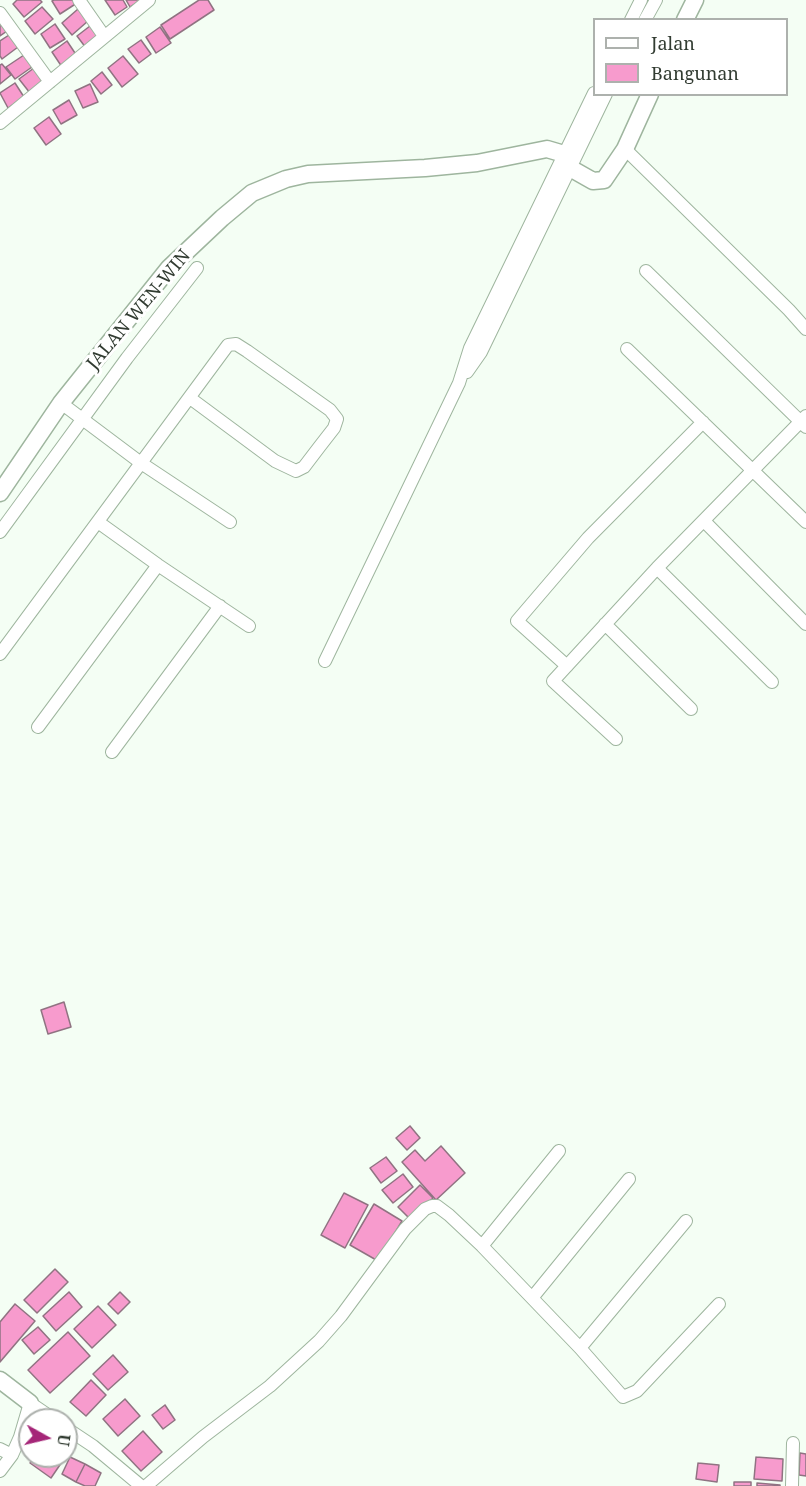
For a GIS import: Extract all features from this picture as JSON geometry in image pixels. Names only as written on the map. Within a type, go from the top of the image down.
[{"type":"street","points":[[79,0],[104,36]]},
{"type":"street","points":[[0,123],[149,0]]},
{"type":"street","points":[[632,18],[641,0]]},
{"type":"street","points":[[646,18],[656,0]]},
{"type":"street","points":[[686,18],[695,0]]},
{"type":"street","points":[[0,13],[50,82]]},
{"type":"street","points":[[324,661],[459,383],[481,352],[567,161],[593,96]]},
{"type":"street","points":[[567,161],[605,96]]},
{"type":"street","name":"JALAN WEN-WIN","points":[[0,493],[61,404],[169,268],[252,193],[286,179],[308,174],[477,163],[547,148],[592,181],[604,180],[625,149],[649,96]]},
{"type":"street","points":[[625,149],[806,329]]},
{"type":"street","points":[[0,532],[196,268]]},
{"type":"street","points":[[616,739],[554,681],[657,568],[804,422],[646,271]]},
{"type":"street","points":[[0,654],[228,345],[236,344],[330,410],[336,419],[334,428],[304,466],[296,471],[275,461],[190,398]]},
{"type":"street","points":[[627,349],[806,522]]},
{"type":"street","points":[[61,404],[141,463],[230,522]]},
{"type":"street","points":[[567,666],[517,621],[588,538],[703,422]]},
{"type":"street","points":[[704,521],[806,624]]},
{"type":"street","points":[[98,522],[249,626]]},
{"type":"street","points":[[38,727],[158,565]]},
{"type":"street","points":[[657,568],[772,682]]},
{"type":"street","points":[[112,752],[220,606]]},
{"type":"street","points":[[605,624],[691,709]]},
{"type":"street","points":[[482,1246],[559,1151]]},
{"type":"street","points":[[532,1298],[629,1179]]},
{"type":"street","points":[[146,1486],[203,1437],[270,1386],[319,1341],[341,1316],[405,1229],[425,1209],[437,1206],[482,1246],[623,1397],[637,1391],[719,1304]]},
{"type":"street","points":[[579,1348],[686,1221]]},
{"type":"street","points":[[0,1380],[37,1408]]},
{"type":"street","points":[[0,1471],[6,1452],[20,1437],[30,1403]]},
{"type":"street","points":[[78,1436],[141,1486]]},
{"type":"street","points":[[792,1486],[793,1443]]},
{"type":"building","points":[[17,0],[40,0],[42,2],[24,17],[13,4]]},
{"type":"building","points":[[75,0],[77,3],[60,14],[52,1]]},
{"type":"building","points":[[105,0],[123,0],[127,7],[115,15]]},
{"type":"building","points":[[126,0],[142,0],[130,7]]},
{"type":"building","points":[[199,0],[208,0],[214,10],[170,39],[161,25]]},
{"type":"building","points":[[42,7],[53,19],[35,34],[25,21]]},
{"type":"building","points":[[78,9],[88,21],[72,35],[62,23]]},
{"type":"building","points":[[0,16],[10,29],[0,36]]},
{"type":"building","points":[[55,24],[65,39],[50,48],[41,34]]},
{"type":"building","points":[[90,26],[99,37],[86,48],[77,36]]},
{"type":"building","points":[[160,27],[171,43],[156,53],[146,37]]},
{"type":"building","points":[[9,35],[18,47],[2,59],[0,41]]},
{"type":"building","points":[[141,40],[151,54],[139,63],[128,49]]},
{"type":"building","points":[[67,41],[77,56],[62,67],[52,52]]},
{"type":"building","points":[[24,55],[32,67],[15,79],[6,67]]},
{"type":"building","points":[[123,56],[138,74],[122,87],[108,68]]},
{"type":"building","points":[[2,64],[11,75],[0,84],[0,65]]},
{"type":"building","points":[[34,68],[45,82],[30,93],[19,79]]},
{"type":"building","points":[[102,72],[112,85],[101,94],[91,81]]},
{"type":"building","points":[[15,83],[24,97],[8,108],[0,93]]},
{"type":"building","points":[[90,84],[98,102],[83,108],[75,91]]},
{"type":"building","points":[[69,100],[77,115],[61,124],[53,110]]},
{"type":"building","points":[[49,117],[61,134],[46,145],[34,128]]},
{"type":"building","points":[[64,1002],[71,1027],[48,1034],[41,1010]]},
{"type":"building","points":[[410,1126],[420,1138],[407,1150],[396,1138]]},
{"type":"building","points":[[441,1146],[465,1173],[436,1200],[402,1162],[415,1150],[425,1161]]},
{"type":"building","points":[[386,1157],[397,1171],[381,1183],[370,1168]]},
{"type":"building","points":[[403,1174],[413,1187],[393,1203],[382,1190]]},
{"type":"building","points":[[420,1185],[433,1198],[411,1220],[398,1207]]},
{"type":"building","points":[[344,1193],[368,1205],[345,1248],[321,1235]]},
{"type":"building","points":[[374,1204],[402,1221],[378,1261],[350,1245]]},
{"type":"building","points":[[55,1269],[68,1282],[37,1313],[24,1300]]},
{"type":"building","points":[[69,1292],[82,1307],[56,1331],[43,1316]]},
{"type":"building","points":[[120,1292],[130,1302],[118,1314],[108,1304]]},
{"type":"building","points":[[15,1304],[35,1321],[0,1362],[0,1322]]},
{"type":"building","points":[[98,1306],[116,1325],[92,1348],[74,1329]]},
{"type":"building","points":[[38,1327],[50,1340],[34,1354],[22,1340]]},
{"type":"building","points":[[68,1332],[90,1356],[50,1393],[28,1370]]},
{"type":"building","points":[[113,1355],[128,1372],[108,1390],[93,1374]]},
{"type":"building","points":[[91,1380],[106,1395],[86,1416],[70,1402]]},
{"type":"building","points":[[125,1399],[140,1416],[118,1436],[103,1419]]},
{"type":"building","points":[[165,1405],[175,1420],[163,1429],[152,1415]]},
{"type":"building","points":[[143,1431],[162,1452],[141,1471],[122,1451]]},
{"type":"building","points":[[800,1453],[806,1454],[806,1476],[799,1475]]},
{"type":"building","points":[[756,1457],[783,1459],[782,1481],[754,1479]]},
{"type":"building","points":[[78,1461],[85,1464],[76,1482],[62,1474],[65,1468],[78,1468]]},
{"type":"building","points":[[698,1463],[719,1465],[717,1482],[696,1479]]},
{"type":"building","points":[[85,1464],[101,1473],[95,1486],[85,1486],[76,1482]]},
{"type":"building","points":[[37,1468],[58,1468],[51,1478]]},
{"type":"building","points":[[734,1482],[751,1482],[751,1486],[734,1486]]},
{"type":"building","points":[[757,1483],[780,1485],[780,1486],[757,1486]]}]
